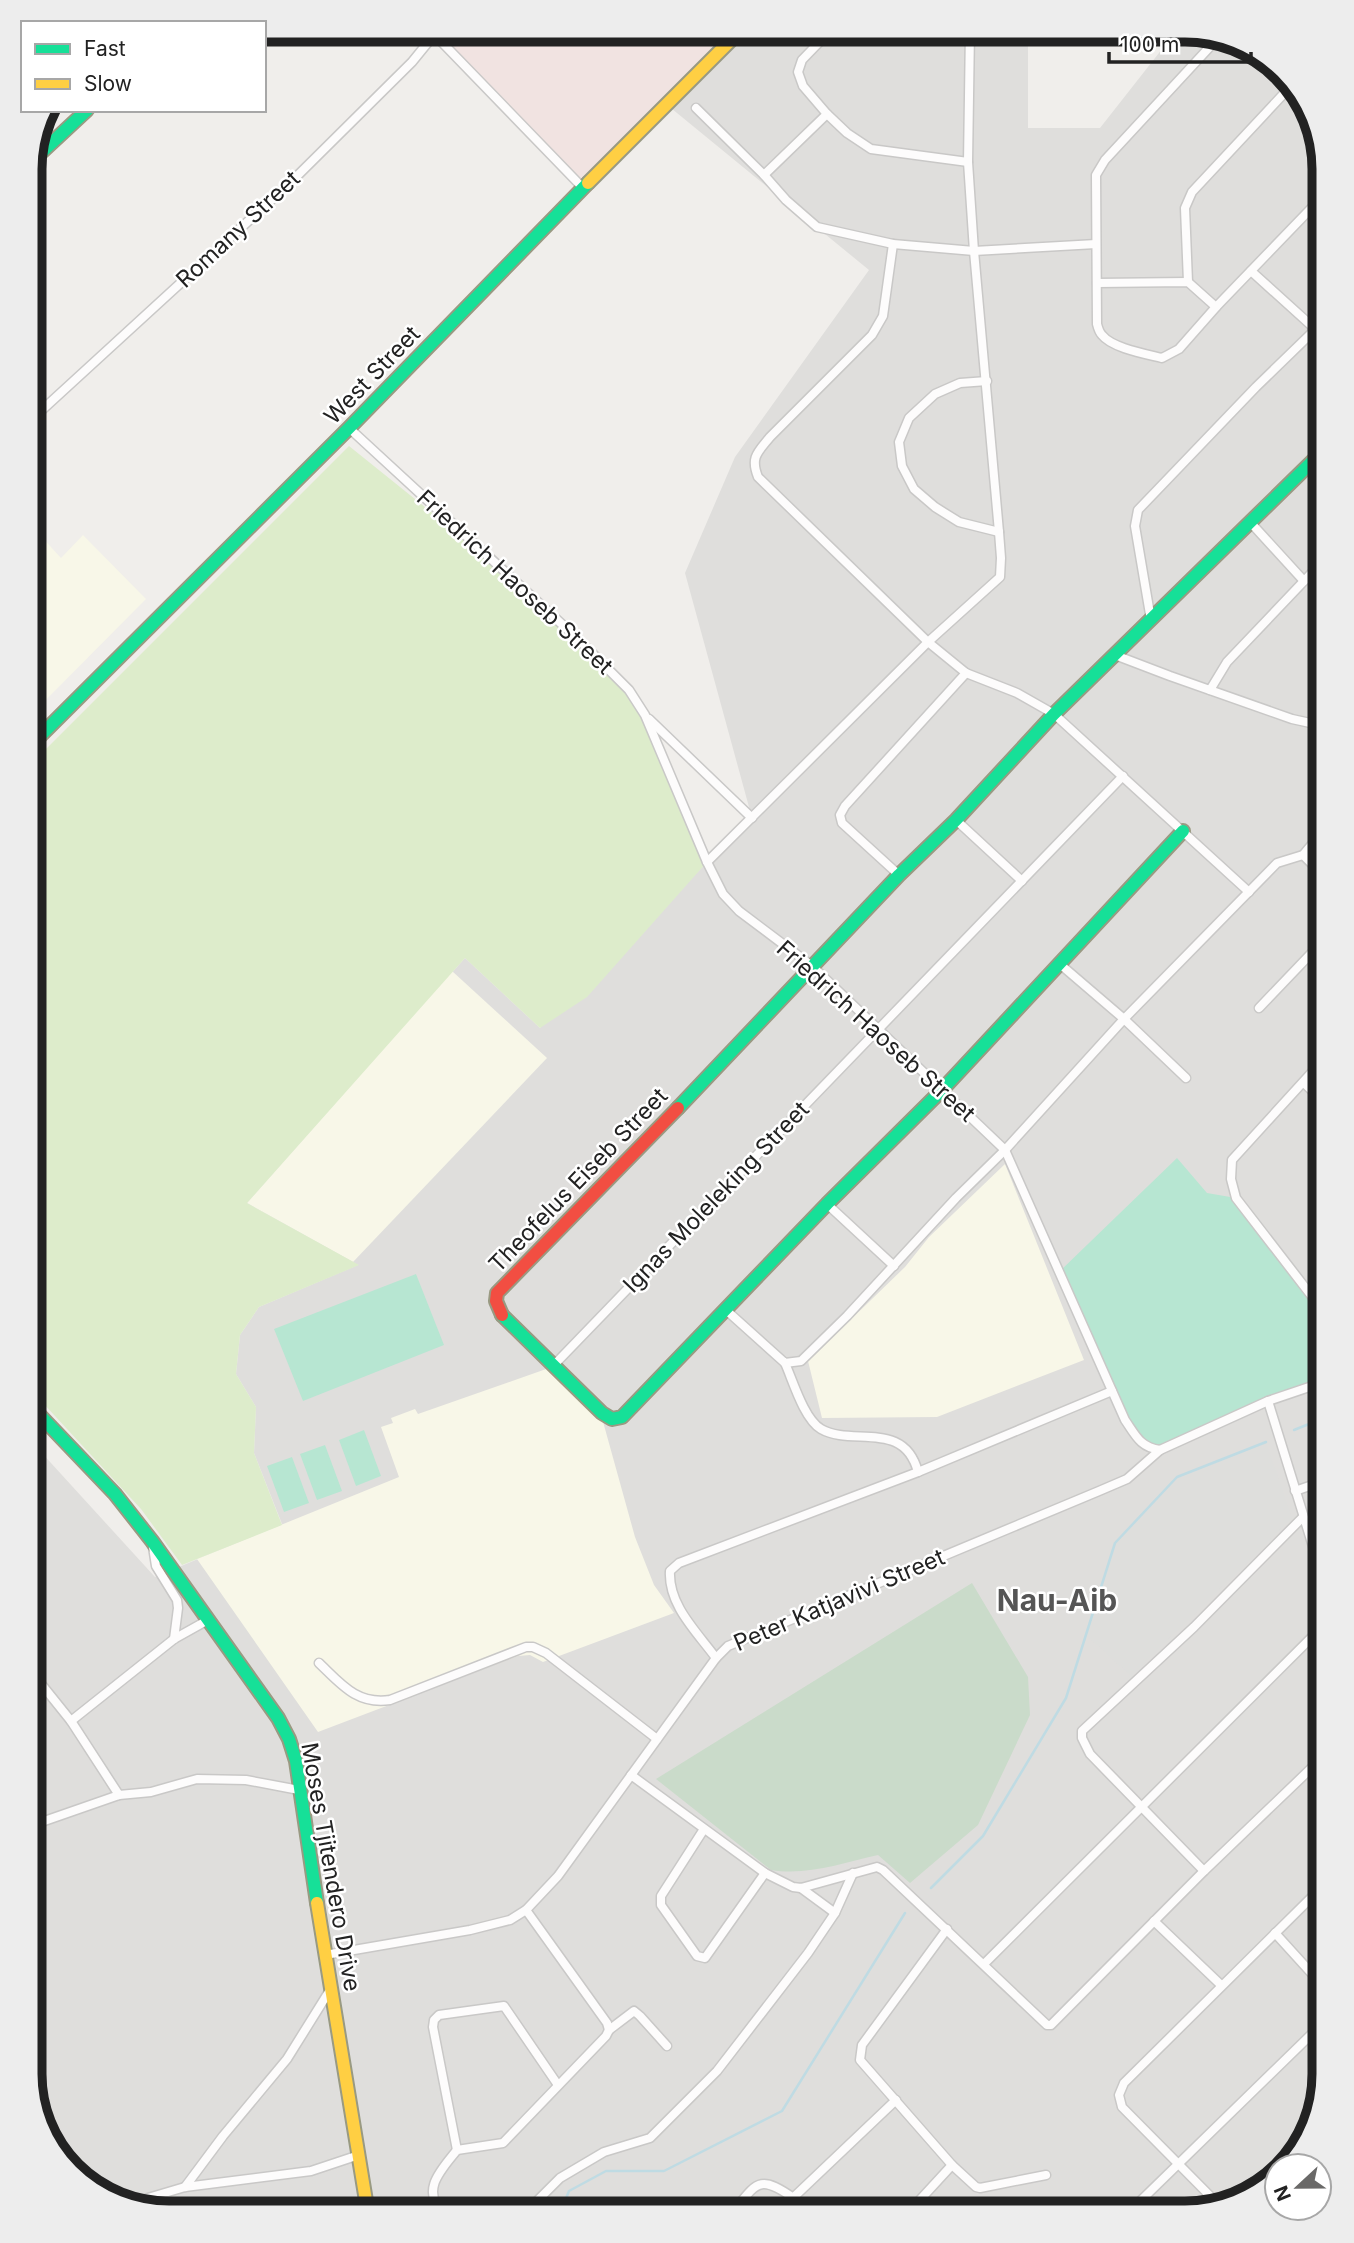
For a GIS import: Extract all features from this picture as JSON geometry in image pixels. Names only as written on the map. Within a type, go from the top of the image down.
[{"type":"main road","name":"West Street","points":[[42,734],[349,428],[729,42]]},
{"type":"main road","points":[[43,151],[85,112]]},
{"type":"main road","name":"Theofelus Eiseb Street","points":[[1184,831],[941,1091],[827,1204],[622,1417],[612,1419],[602,1413],[500,1313],[496,1301],[498,1293],[956,820],[1054,714],[1312,462]]},
{"type":"main road","name":"Moses Tjitendero Drive","points":[[42,1418],[115,1494],[152,1541],[278,1718],[289,1739],[296,1762],[330,1989],[366,2201]]},
{"type":"street","name":"Romany Street","points":[[42,410],[292,181],[412,62],[426,42]]},
{"type":"street","points":[[444,42],[583,188]]},
{"type":"street","points":[[819,42],[802,60],[798,72],[803,86],[848,133],[872,149],[968,162]]},
{"type":"street","points":[[707,862],[928,642],[1000,577],[999,532],[968,162],[970,42]]},
{"type":"street","points":[[1212,45],[1105,160],[1096,174],[1097,324],[1102,335],[1110,342],[1162,358],[1179,349],[1312,207]]},
{"type":"street","points":[[1188,282],[1185,208],[1192,192],[1286,92]]},
{"type":"street","points":[[696,108],[786,200],[817,227],[893,244],[974,251],[1097,244]]},
{"type":"street","points":[[764,175],[827,114]]},
{"type":"street","points":[[893,244],[883,316],[872,335],[755,455],[754,466],[758,477],[928,642],[966,673],[1017,693],[1054,714],[1249,892]]},
{"type":"street","points":[[1251,271],[1312,325]]},
{"type":"street","points":[[1097,283],[1188,282],[1216,307]]},
{"type":"street","points":[[1151,620],[1135,526],[1138,510],[1312,333]]},
{"type":"street","points":[[987,381],[960,383],[935,394],[909,418],[899,442],[902,466],[915,489],[935,508],[959,522],[999,532]]},
{"type":"street","name":"Friedrich Haoseb Street","points":[[349,428],[578,639],[629,690],[645,715],[723,894],[739,911],[812,966],[1005,1150],[1125,1420],[1140,1443],[1160,1450]]},
{"type":"street","points":[[1251,523],[1304,580]]},
{"type":"street","points":[[1210,690],[1227,662],[1312,572]]},
{"type":"street","points":[[1115,655],[1293,719],[1312,723]]},
{"type":"street","points":[[899,876],[842,823],[840,815],[845,806],[966,673]]},
{"type":"street","points":[[645,715],[752,818]]},
{"type":"street","name":"Ignas Moleleking Street","points":[[554,1365],[1123,776]]},
{"type":"street","points":[[956,820],[1022,881]]},
{"type":"street","points":[[785,1363],[802,1361],[1005,1150],[1124,1019],[1277,863],[1303,856],[1312,845]]},
{"type":"street","points":[[1303,856],[1312,865]]},
{"type":"street","points":[[1259,1008],[1312,953]]},
{"type":"street","points":[[1060,965],[1124,1019],[1186,1078]]},
{"type":"street","points":[[1312,1073],[1232,1160],[1231,1180],[1236,1198],[1312,1295]]},
{"type":"street","points":[[1304,1083],[1312,1091]]},
{"type":"street","points":[[827,1204],[894,1266]]},
{"type":"street","points":[[726,1310],[785,1363],[800,1398],[814,1423],[822,1430],[889,1439],[906,1450],[916,1461],[918,1472]]},
{"type":"street","name":"Peter Katjavivi Street","points":[[325,1955],[470,1930],[510,1920],[526,1910],[558,1876],[716,1658],[728,1646],[1127,1479],[1160,1450],[1268,1401],[1312,1386]]},
{"type":"street","points":[[716,1658],[673,1598],[669,1583],[670,1571],[679,1563],[918,1472],[1112,1391]]},
{"type":"street","points":[[1268,1401],[1303,1517],[1312,1538]]},
{"type":"street","points":[[1295,1491],[1312,1485]]},
{"type":"street","points":[[1204,1871],[1090,1754],[1082,1738],[1083,1731],[1194,1627],[1303,1517]]},
{"type":"street","points":[[152,1541],[156,1566],[177,1600],[174,1639]]},
{"type":"street","points":[[71,1721],[174,1639],[208,1620]]},
{"type":"street","points":[[984,1964],[1312,1637]]},
{"type":"street","points":[[319,1663],[349,1692],[368,1701],[381,1702],[526,1647],[533,1647],[546,1653],[657,1739]]},
{"type":"street","points":[[42,1685],[71,1721],[119,1796]]},
{"type":"street","points":[[631,1775],[765,1873],[793,1887],[801,1888],[877,1867],[883,1870],[1044,2024],[1051,2025],[1204,1871],[1312,1768]]},
{"type":"street","points":[[42,1822],[119,1796],[151,1792],[197,1779],[246,1780],[299,1790]]},
{"type":"street","points":[[704,1829],[660,1901],[697,1956],[705,1958],[765,1873]]},
{"type":"street","points":[[537,2201],[560,2178],[604,2152],[650,2138],[717,2071],[835,1913],[853,1873]]},
{"type":"street","points":[[801,1888],[835,1913]]},
{"type":"street","points":[[1212,2198],[1122,2107],[1119,2095],[1124,2083],[1312,1897]]},
{"type":"street","points":[[526,1910],[607,2023],[609,2030]]},
{"type":"street","points":[[1154,1921],[1221,1985]]},
{"type":"street","points":[[947,1929],[862,2045],[860,2060],[952,2165],[976,2187],[1046,2175]]},
{"type":"street","points":[[1275,1933],[1312,1974]]},
{"type":"street","points":[[185,2187],[287,2059],[330,1989]]},
{"type":"street","points":[[457,2150],[433,2027],[434,2020],[439,2015],[504,2006],[558,2085]]},
{"type":"street","points":[[437,2201],[432,2189],[435,2179],[457,2150],[503,2143],[609,2030],[634,2011],[667,2046]]},
{"type":"street","points":[[1140,2201],[1312,2034]]},
{"type":"street","points":[[742,2201],[754,2186],[762,2183],[780,2189],[794,2199],[896,2100]]},
{"type":"street","points":[[146,2198],[185,2187],[310,2171],[359,2155]]},
{"type":"street","points":[[919,2201],[952,2165]]},
{"type":"shaded area","points":[[441,42],[727,42],[583,188]]},
{"type":"shaded area","points":[[731,42],[1028,42],[1028,128],[1100,128],[1168,42],[1210,44],[1241,55],[1269,74],[1291,98],[1308,136],[1312,169],[1312,2074],[1308,2107],[1302,2123],[1285,2152],[1263,2152],[1263,2174],[1256,2180],[1226,2194],[1193,2201],[161,2201],[128,2194],[98,2180],[63,2145],[49,2115],[42,2082],[42,1453],[155,1577],[282,1524],[254,1453],[256,1407],[236,1374],[240,1335],[259,1307],[358,1265],[247,1203],[465,958],[540,1028],[752,818],[685,573],[735,457],[869,270],[666,104]]},
{"type":"shaded area","points":[[83,535],[146,599],[42,704],[42,537],[61,558]]},
{"type":"shaded area","points":[[452,971],[547,1058],[353,1262],[247,1203]]},
{"type":"shaded area","points":[[1005,1164],[1084,1360],[937,1417],[822,1418],[808,1361],[905,1267],[929,1237]]},
{"type":"shaded area","points":[[549,1368],[602,1418],[635,1537],[654,1585],[674,1613],[543,1662],[530,1655],[518,1656],[318,1732],[197,1559],[399,1477],[381,1427],[393,1423],[391,1418],[415,1409],[418,1414]]},
{"type":"shaded area","points":[[1266,1442],[1292,1518],[1131,1676],[1085,1634],[1115,1543],[1177,1477]]},
{"type":"green space","points":[[349,446],[502,569],[629,690],[645,715],[707,862],[587,997],[540,1028],[465,958],[247,1203],[359,1265],[259,1307],[240,1335],[236,1374],[256,1407],[254,1453],[282,1525],[182,1565],[141,1509],[42,1402],[42,753]]},
{"type":"green space","points":[[1177,1158],[1207,1193],[1236,1198],[1312,1296],[1312,1387],[1160,1450],[1149,1448],[1125,1420],[1059,1272]]},
{"type":"green space","points":[[416,1274],[444,1345],[303,1401],[274,1329]]},
{"type":"green space","points":[[364,1430],[381,1476],[356,1486],[339,1440]]},
{"type":"green space","points":[[325,1445],[342,1491],[317,1500],[300,1454]]},
{"type":"green space","points":[[292,1457],[309,1503],[284,1512],[267,1466]]},
{"type":"green space","points":[[972,1583],[1028,1677],[1030,1715],[978,1825],[910,1883],[878,1855],[811,1870],[771,1870],[656,1779]]},
{"type":"waterway","points":[[1294,1430],[1312,1423]]},
{"type":"waterway","points":[[931,1888],[983,1836],[1066,1698],[1115,1543],[1177,1477],[1266,1442]]},
{"type":"waterway","points":[[565,2201],[569,2191],[606,2171],[664,2171],[782,2111],[905,1913]]},
{"type":"traffic: fast","points":[[43,151],[85,112]]},
{"type":"traffic: fast","points":[[42,734],[349,428],[588,183]]},
{"type":"traffic: fast","points":[[678,1108],[899,875],[956,820],[1054,714],[1312,462]]},
{"type":"traffic: fast","points":[[502,1315],[602,1413],[612,1419],[622,1417],[827,1204],[941,1091],[1183,831]]},
{"type":"traffic: fast","points":[[42,1418],[115,1494],[152,1541],[278,1718],[296,1761],[317,1903]]},
{"type":"traffic: slow","points":[[588,183],[729,42]]},
{"type":"traffic: slow","points":[[317,1903],[366,2201]]},
{"type":"traffic: jam","points":[[502,1315],[496,1301],[497,1293],[678,1108]]},
{"type":"district","name":"Nau-Aib","points":[[1057,1601]]}]
